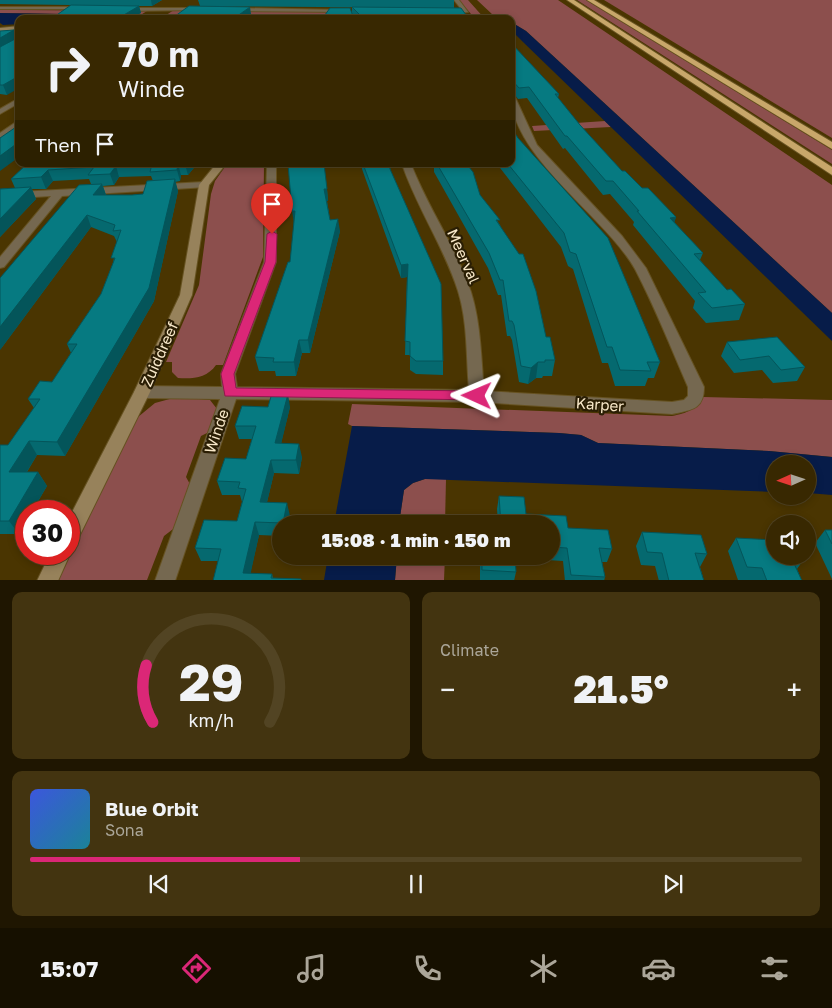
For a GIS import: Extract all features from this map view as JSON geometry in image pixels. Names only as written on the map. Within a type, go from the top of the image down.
[{"type":"highway","points":[[570,0],[832,172]]},
{"type":"highway","points":[[590,0],[832,146]]},
{"type":"street","points":[[438,13],[466,11],[456,0]]},
{"type":"street","points":[[0,8],[21,5],[82,8]]},
{"type":"street","points":[[152,14],[166,5]]},
{"type":"street","points":[[181,10],[188,5]]},
{"type":"street","points":[[223,10],[324,8],[351,12]]},
{"type":"street","points":[[114,9],[205,10]]},
{"type":"street","points":[[0,30],[15,28]]},
{"type":"street","points":[[0,112],[15,103]]},
{"type":"street","name":"Karper","points":[[142,392],[477,396],[672,408],[688,405],[696,396],[696,387],[640,268],[618,238],[534,146],[515,106]]},
{"type":"street","points":[[3,135],[15,127]]},
{"type":"street","name":"Zuiddreef","points":[[80,515],[142,392],[186,295],[204,185],[219,167]]},
{"type":"street","name":"Winde","points":[[164,580],[230,393],[228,374],[270,262],[271,167]]},
{"type":"street","name":"Meerval","points":[[408,167],[428,217],[461,280],[469,315],[477,396]]},
{"type":"street","points":[[0,196],[204,185]]},
{"type":"street","points":[[0,264],[59,193]]},
{"type":"street","points":[[47,580],[54,565]]},
{"type":"shaded area","points":[[459,0],[468,0],[481,15],[166,15],[174,10],[471,14]]},
{"type":"shaded area","points":[[477,0],[558,0],[832,185],[832,313],[526,31],[515,24],[515,15],[493,15]]},
{"type":"shaded area","points":[[577,0],[586,0],[832,150],[832,164]]},
{"type":"shaded area","points":[[604,0],[832,0],[832,138]]},
{"type":"shaded area","points":[[7,8],[17,10],[147,11],[140,15],[125,15],[0,13],[0,10]]},
{"type":"shaded area","points":[[605,121],[611,127],[534,131],[532,126]]},
{"type":"shaded area","points":[[225,167],[264,167],[263,257],[223,365],[216,365],[208,373],[199,377],[178,378],[172,372],[172,362],[166,362],[199,285],[211,194],[215,181]]},
{"type":"shaded area","points":[[177,397],[210,400],[217,409],[211,431],[201,436],[186,477],[191,486],[177,526],[164,536],[147,580],[58,580],[66,565],[80,565],[80,536],[138,417],[155,403]]},
{"type":"shaded area","points":[[703,397],[832,400],[832,457],[769,451],[598,443],[581,435],[559,433],[352,426],[348,424],[352,404],[672,416],[682,414],[697,405]]},
{"type":"shaded area","points":[[425,479],[446,479],[445,515],[400,515],[404,490],[413,483]]},
{"type":"shaded area","points":[[396,565],[445,565],[444,580],[395,580]]},
{"type":"water","points":[[0,13],[126,15],[15,15],[15,24],[3,25],[0,23]]},
{"type":"water","points":[[515,24],[526,31],[832,313],[832,341],[515,34]]},
{"type":"water","points":[[352,426],[559,433],[581,435],[598,443],[769,451],[811,455],[766,455],[766,492],[425,479],[413,483],[404,490],[400,515],[336,515]]},
{"type":"water","points":[[816,455],[832,457],[832,495],[816,494]]},
{"type":"water","points":[[326,565],[396,565],[395,580],[324,580]]},
{"type":"building","points":[[71,5],[139,6],[124,15],[57,15]]},
{"type":"building","points":[[189,6],[250,7],[239,15],[177,15]]},
{"type":"building","points":[[352,7],[461,8],[466,15],[360,15]]},
{"type":"building","points":[[330,8],[350,8],[353,15],[325,15]]},
{"type":"building","points":[[14,30],[0,38],[0,31]]},
{"type":"building","points":[[15,39],[15,78],[3,85],[0,85],[0,47]]},
{"type":"building","points":[[515,47],[559,94],[555,94],[622,171],[625,171],[642,188],[648,188],[676,217],[670,218],[703,253],[694,254],[727,290],[731,289],[745,304],[712,308],[698,293],[706,292],[613,181],[606,181],[565,136],[529,87],[519,88],[515,84]]},
{"type":"building","points":[[15,128],[15,145],[0,156],[0,138]]},
{"type":"building","points":[[515,133],[608,238],[660,362],[647,362],[651,371],[620,370],[612,347],[607,347],[576,254],[570,252],[564,233],[510,167],[515,167]]},
{"type":"building","points":[[24,167],[94,167],[48,170],[41,177],[11,179]]},
{"type":"building","points":[[94,167],[115,167],[110,174],[88,175]]},
{"type":"building","points":[[151,167],[178,167],[177,170],[150,172]]},
{"type":"building","points":[[288,167],[324,167],[327,189],[324,189],[330,220],[338,219],[308,340],[299,340],[294,362],[273,362],[274,358],[255,357],[288,262],[290,262],[295,211],[292,211]]},
{"type":"building","points":[[364,167],[390,167],[441,284],[443,361],[416,361],[410,356],[410,342],[405,341],[408,264],[401,265]]},
{"type":"building","points":[[439,167],[469,167],[473,172],[480,195],[500,220],[496,220],[519,254],[523,254],[536,291],[546,337],[550,337],[555,360],[538,362],[531,368],[521,366],[514,325],[512,321],[509,321],[503,280],[500,280],[489,253]]},
{"type":"building","points":[[175,179],[149,288],[57,442],[29,441],[9,472],[38,472],[21,500],[15,500],[15,511],[9,521],[0,521],[0,445],[8,445],[40,399],[28,399],[40,381],[52,382],[77,344],[67,344],[101,294],[115,258],[111,258],[121,230],[113,231],[115,225],[87,215],[0,327],[0,278],[79,185],[102,184],[93,195],[132,195],[143,194],[147,181]]},
{"type":"building","points":[[31,187],[0,219],[0,189]]},
{"type":"building","points":[[777,337],[805,367],[781,370],[769,356],[740,360],[727,342]]},
{"type":"building","points":[[272,393],[288,394],[275,443],[299,444],[296,460],[271,460],[260,502],[287,503],[285,515],[272,515],[272,523],[255,522],[243,573],[272,574],[271,578],[301,580],[213,580],[221,549],[195,548],[204,520],[237,521],[246,489],[238,488],[240,482],[217,481],[225,458],[246,459],[256,426],[235,426],[242,406],[268,407]]},
{"type":"building","points":[[499,496],[524,497],[526,514],[546,515],[500,515]]},
{"type":"building","points":[[560,516],[566,516],[568,528],[608,530],[612,549],[599,548],[605,577],[571,575],[567,548],[560,548]]},
{"type":"building","points":[[825,530],[832,530],[832,544]]},
{"type":"building","points":[[642,532],[701,535],[707,554],[695,553],[704,580],[669,580],[662,553],[647,552]]},
{"type":"building","points":[[736,538],[766,540],[766,565],[795,565],[802,580],[767,580],[762,568],[747,567]]},
{"type":"building","points":[[482,565],[516,565],[516,572],[482,570]]},
{"type":"route","points":[[272,234],[270,262],[228,374],[230,393],[477,396]]}]
